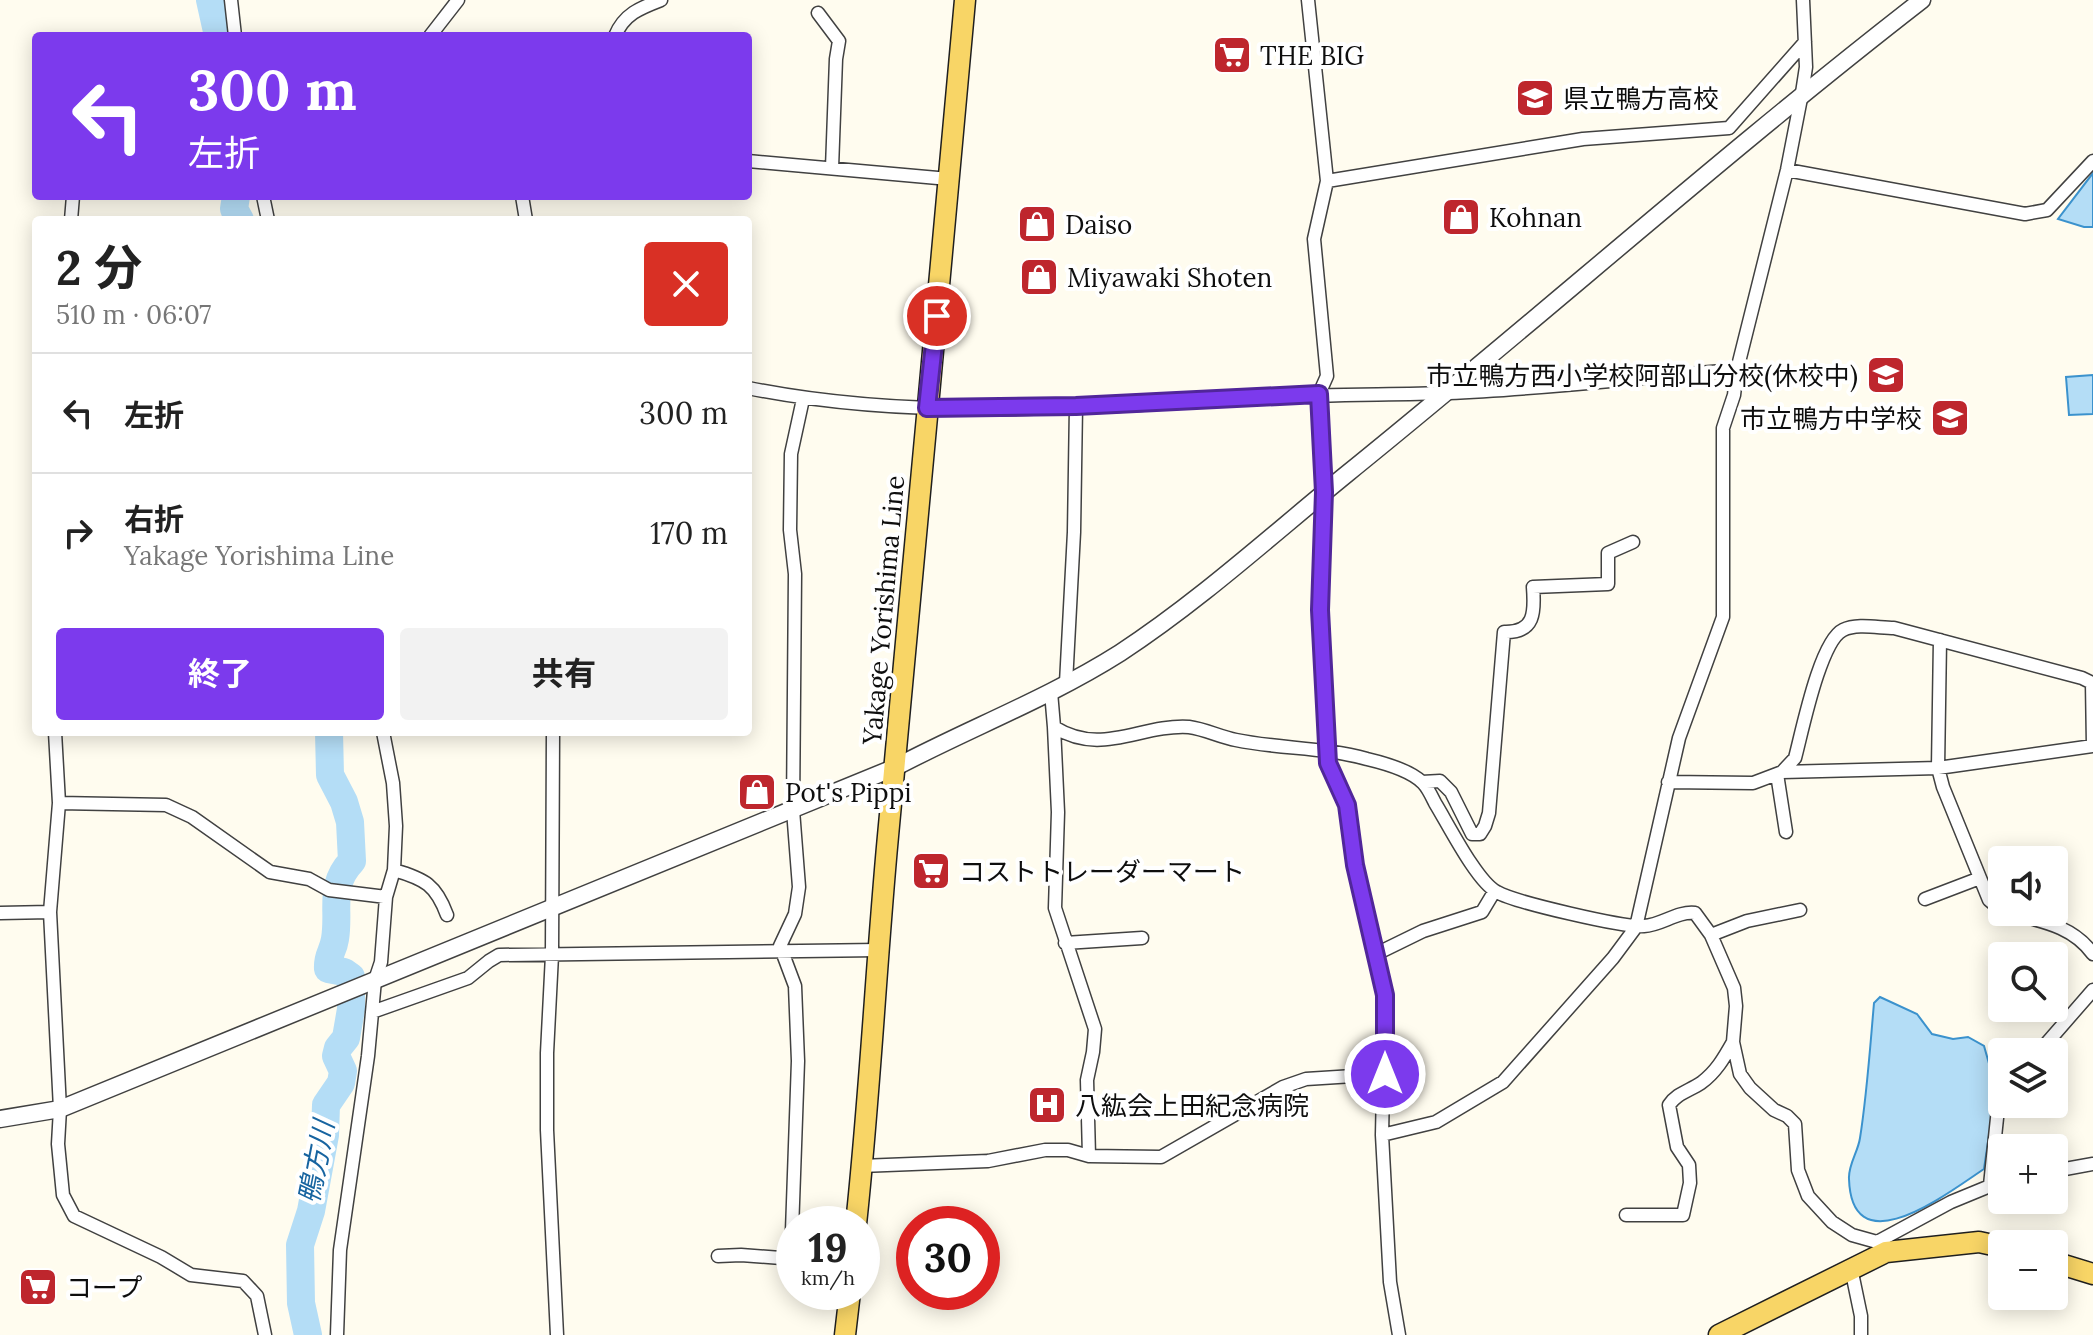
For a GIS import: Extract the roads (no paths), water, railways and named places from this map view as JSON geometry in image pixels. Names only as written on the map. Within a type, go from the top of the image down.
[{"type":"main road","name":"Yakage Yorishima Line","points":[[858,1206],[965,0]]},
{"type":"main road","points":[[1719,1335],[1744,1329],[1882,1247],[1988,1244]]},
{"type":"main road","points":[[2068,1266],[2093,1274]]},
{"type":"main road","points":[[845,1335],[848,1310]]},
{"type":"street","points":[[231,0],[235,32]]},
{"type":"street","points":[[433,32],[458,0]]},
{"type":"street","points":[[617,32],[634,10],[661,0]]},
{"type":"street","points":[[1308,0],[1327,181],[1314,239],[1327,376],[1319,394],[1324,492],[1320,610],[1327,749],[1328,763],[1347,805],[1355,865],[1385,995],[1382,1135],[1390,1282],[1399,1335]]},
{"type":"street","points":[[1382,1135],[1436,1122],[1503,1082],[1613,958],[1636,927],[1684,724],[1723,617],[1723,428],[1734,395],[1737,370],[1787,170],[1802,93],[1806,67],[1803,0]]},
{"type":"street","points":[[0,1119],[60,1109],[793,810],[896,767],[1058,688],[1119,654],[1161,624],[1447,393],[1802,93],[1922,0]]},
{"type":"street","points":[[818,13],[839,41],[832,168]]},
{"type":"street","points":[[1327,181],[1583,139],[1729,128],[1805,42]]},
{"type":"street","points":[[752,161],[949,179]]},
{"type":"street","points":[[1787,170],[2025,214],[2047,210],[2093,161]]},
{"type":"street","points":[[752,389],[803,399],[927,408],[1076,406],[1319,394],[1447,393],[1589,385],[1737,370]]},
{"type":"street","points":[[794,1206],[798,1061],[795,986],[780,946],[795,914],[799,887],[793,810],[795,574],[790,530],[791,454],[803,399]]},
{"type":"street","points":[[1076,406],[1074,532],[1054,727],[1058,812],[1054,863],[1055,908],[1095,1029],[1087,1080],[1089,1156]]},
{"type":"street","points":[[1054,727],[1080,740],[1107,741],[1169,727],[1193,728],[1235,740],[1327,749],[1369,759],[1422,782],[1440,781],[1451,792],[1472,834],[1480,834],[1489,813],[1504,632],[1514,632],[1526,626],[1533,617],[1533,587],[1608,584],[1608,553],[1633,542]]},
{"type":"street","points":[[1668,782],[1753,783],[1780,773],[1938,768],[2093,746],[2092,682],[1894,628],[1843,630],[1827,645],[1795,758],[1780,773]]},
{"type":"street","points":[[1940,640],[1938,768],[1988,898]]},
{"type":"street","points":[[55,736],[59,803],[50,912],[60,1109],[58,1144],[63,1195],[74,1216],[161,1257],[191,1275],[243,1281],[257,1296],[265,1335]]},
{"type":"street","points":[[337,1335],[340,1250],[375,980],[381,962],[386,897],[394,870],[396,826],[393,783],[384,736]]},
{"type":"street","points":[[553,736],[552,955],[547,1114],[557,1335]]},
{"type":"street","points":[[1780,773],[1786,832]]},
{"type":"street","points":[[1422,782],[1479,875],[1494,892],[1636,927],[1652,925],[1686,912],[1695,913],[1711,935],[1734,988],[1733,1042],[1740,1074],[1774,1110],[1795,1124],[1798,1170],[1814,1205],[1824,1216],[1852,1235],[1882,1247],[1927,1214],[1988,1187]]},
{"type":"street","points":[[59,803],[166,805],[192,817],[270,872],[309,879],[329,890],[386,897]]},
{"type":"street","points":[[394,870],[412,876],[438,892],[447,915]]},
{"type":"street","points":[[1925,899],[1980,878]]},
{"type":"street","points":[[1376,954],[1423,931],[1482,912],[1494,892]]},
{"type":"street","points":[[1711,935],[1747,921],[1800,910]]},
{"type":"street","points":[[0,913],[50,912]]},
{"type":"street","points":[[2058,926],[2076,935],[2093,954]]},
{"type":"street","points":[[1065,943],[1142,938]]},
{"type":"street","points":[[372,1012],[468,978],[499,955],[879,950]]},
{"type":"street","points":[[2051,1038],[2093,990]]},
{"type":"street","points":[[1626,1215],[1683,1215],[1690,1183],[1689,1165],[1677,1147],[1669,1105],[1674,1098],[1699,1084],[1720,1066],[1733,1042]]},
{"type":"street","points":[[861,1166],[988,1161],[1045,1150],[1068,1150],[1089,1156],[1161,1157],[1283,1087],[1306,1079],[1385,1074]]},
{"type":"street","points":[[2068,1168],[2093,1164]]},
{"type":"street","points":[[718,1256],[776,1258]]},
{"type":"street","points":[[1851,1268],[1861,1316],[1861,1335]]},
{"type":"water","points":[[2093,173],[2093,227],[2058,219]]},
{"type":"water","points":[[2093,375],[2093,414],[2069,415],[2066,377]]},
{"type":"water","points":[[1880,997],[1917,1014],[1932,1034],[1953,1039],[1968,1037],[1984,1046],[1988,1060],[1988,1118],[1992,1118],[1984,1169],[1927,1206],[1884,1221],[1866,1218],[1854,1205],[1849,1179],[1859,1143],[1874,1003]]},
{"type":"waterway","name":"鴨方川","points":[[210,0],[217,32]]},
{"type":"waterway","name":"鴨方川","points":[[235,200],[234,209],[238,216]]},
{"type":"waterway","name":"鴨方川","points":[[308,1335],[301,1303],[300,1245],[311,1211],[325,1135],[326,1105],[341,1083],[343,1071],[336,1056],[346,1038],[351,1009],[351,977],[344,972],[328,969],[335,939],[337,889],[352,861],[350,822],[330,775],[329,736]]},
{"type":"place","name":"THE BIG","points":[[1232,55]]},
{"type":"place","name":"県立鴨方高校","points":[[1535,98]]},
{"type":"place","name":"Kohnan","points":[[1461,217]]},
{"type":"place","name":"Daiso","points":[[1037,224]]},
{"type":"place","name":"Miyawaki Shoten","points":[[1039,277]]},
{"type":"place","name":"市立鴨方西小学校阿部山分校(休校中)","points":[[1886,375]]},
{"type":"place","name":"市立鴨方中学校","points":[[1950,418]]},
{"type":"place","name":"Pot's Pippi","points":[[757,792]]},
{"type":"place","name":"コストトレーダーマート","points":[[931,871]]},
{"type":"place","name":"八紘会上田紀念病院","points":[[1047,1105]]},
{"type":"place","name":"コープ","points":[[38,1287]]}]
